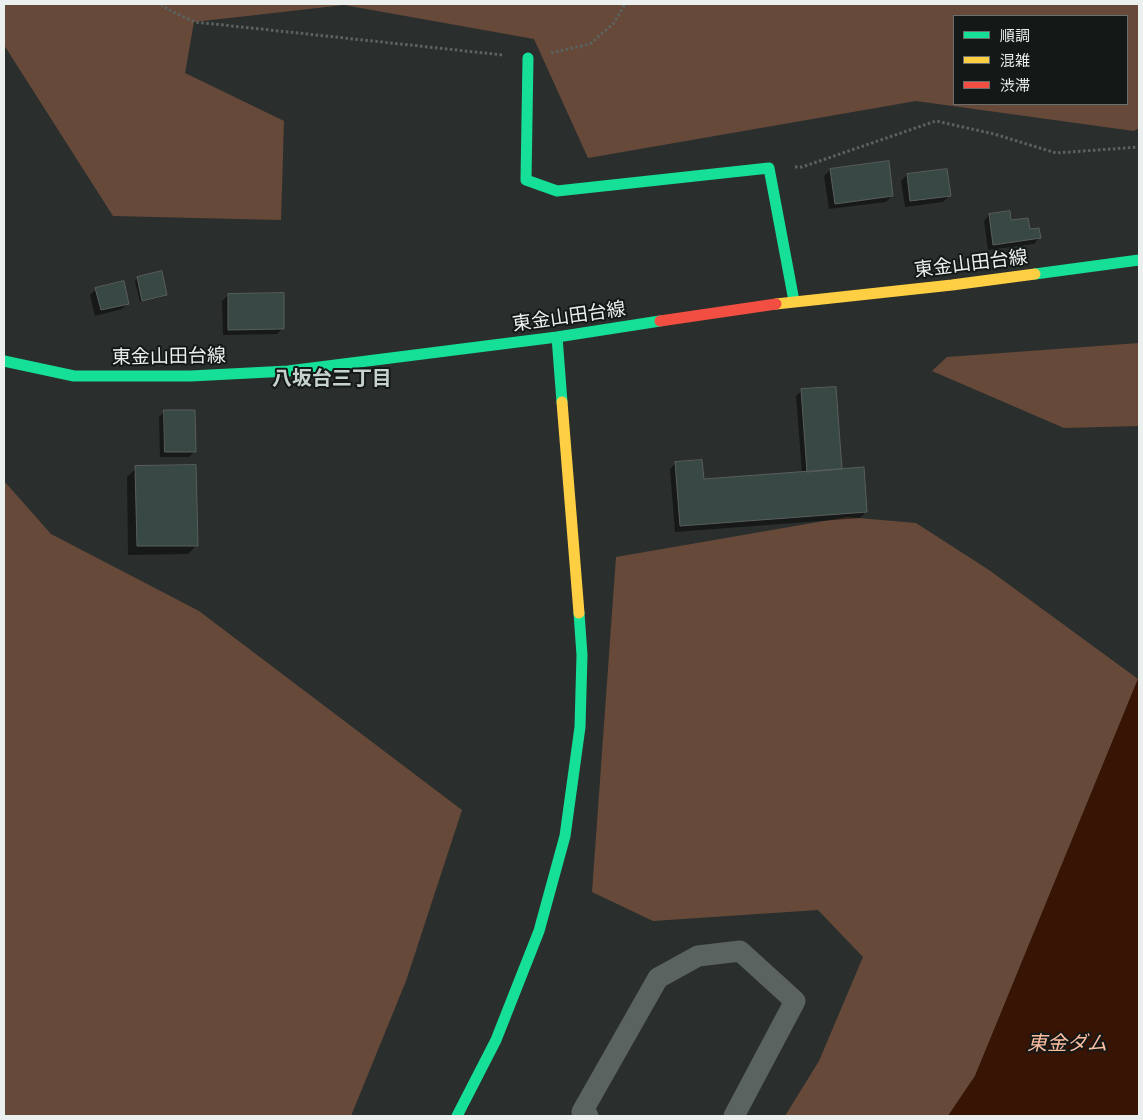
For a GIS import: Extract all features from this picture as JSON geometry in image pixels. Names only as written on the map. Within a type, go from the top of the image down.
[{"type":"street","points":[[528,58],[526,180],[557,190],[769,168],[794,301]]},
{"type":"street","name":"東金山田台線","points":[[4,361],[74,376],[191,376],[288,371],[557,337],[794,301],[952,285],[1139,260]]},
{"type":"street","points":[[457,1116],[496,1040],[539,931],[565,836],[580,727],[582,655],[557,337]]},
{"type":"street","points":[[583,1115],[658,978],[698,956],[740,951],[795,1001],[734,1116]]},
{"type":"path","points":[[161,4],[167,9],[194,22],[528,58],[590,44],[613,24],[625,4]]},
{"type":"path","points":[[769,168],[802,167],[936,121],[994,134],[1056,153],[1139,147]]},
{"type":"shaded area","points":[[4,4],[1139,4],[1139,128],[1134,131],[916,101],[588,158],[534,39],[344,5],[194,22],[185,73],[284,121],[281,220],[113,216],[4,45]]},
{"type":"shaded area","points":[[1139,343],[1139,426],[1064,428],[932,371],[947,357]]},
{"type":"shaded area","points":[[4,481],[51,534],[199,611],[462,810],[406,981],[351,1116],[4,1116]]},
{"type":"shaded area","points":[[847,517],[916,523],[989,570],[1138,679],[975,1076],[948,1116],[785,1116],[819,1061],[863,957],[818,910],[653,921],[592,892],[616,557]]},
{"type":"water","name":"東金ダム","points":[[1138,679],[1139,1116],[948,1116],[975,1076]]},
{"type":"building","points":[[889,161],[893,196],[835,204],[830,169]]},
{"type":"building","points":[[947,169],[951,196],[910,201],[907,174]]},
{"type":"building","points":[[1010,211],[1011,220],[1028,218],[1030,229],[1039,228],[1041,238],[993,245],[989,214]]},
{"type":"building","points":[[162,271],[167,295],[142,301],[137,277]]},
{"type":"building","points":[[124,281],[129,304],[101,310],[95,288]]},
{"type":"building","points":[[284,293],[284,329],[228,330],[228,294]]},
{"type":"building","points":[[836,387],[842,469],[807,472],[801,389]]},
{"type":"building","points":[[164,410],[195,410],[196,452],[165,452]]},
{"type":"building","points":[[702,460],[704,479],[864,467],[867,512],[680,526],[675,462]]},
{"type":"building","points":[[196,465],[198,546],[137,546],[135,466]]},
{"type":"traffic: fast","points":[[528,58],[526,180],[557,191],[769,168],[794,301]]},
{"type":"traffic: fast","points":[[1035,274],[1139,260]]},
{"type":"traffic: fast","points":[[4,361],[74,376],[191,376],[288,371],[557,337],[660,321]]},
{"type":"traffic: fast","points":[[557,337],[562,402]]},
{"type":"traffic: fast","points":[[457,1116],[496,1040],[539,931],[565,836],[580,727],[582,655],[579,613]]},
{"type":"traffic: slow","points":[[776,304],[1035,274]]},
{"type":"traffic: slow","points":[[562,402],[579,613]]},
{"type":"traffic: jam","points":[[660,321],[776,304]]},
{"type":"district","name":"八坂台三丁目","points":[[332,379]]}]
